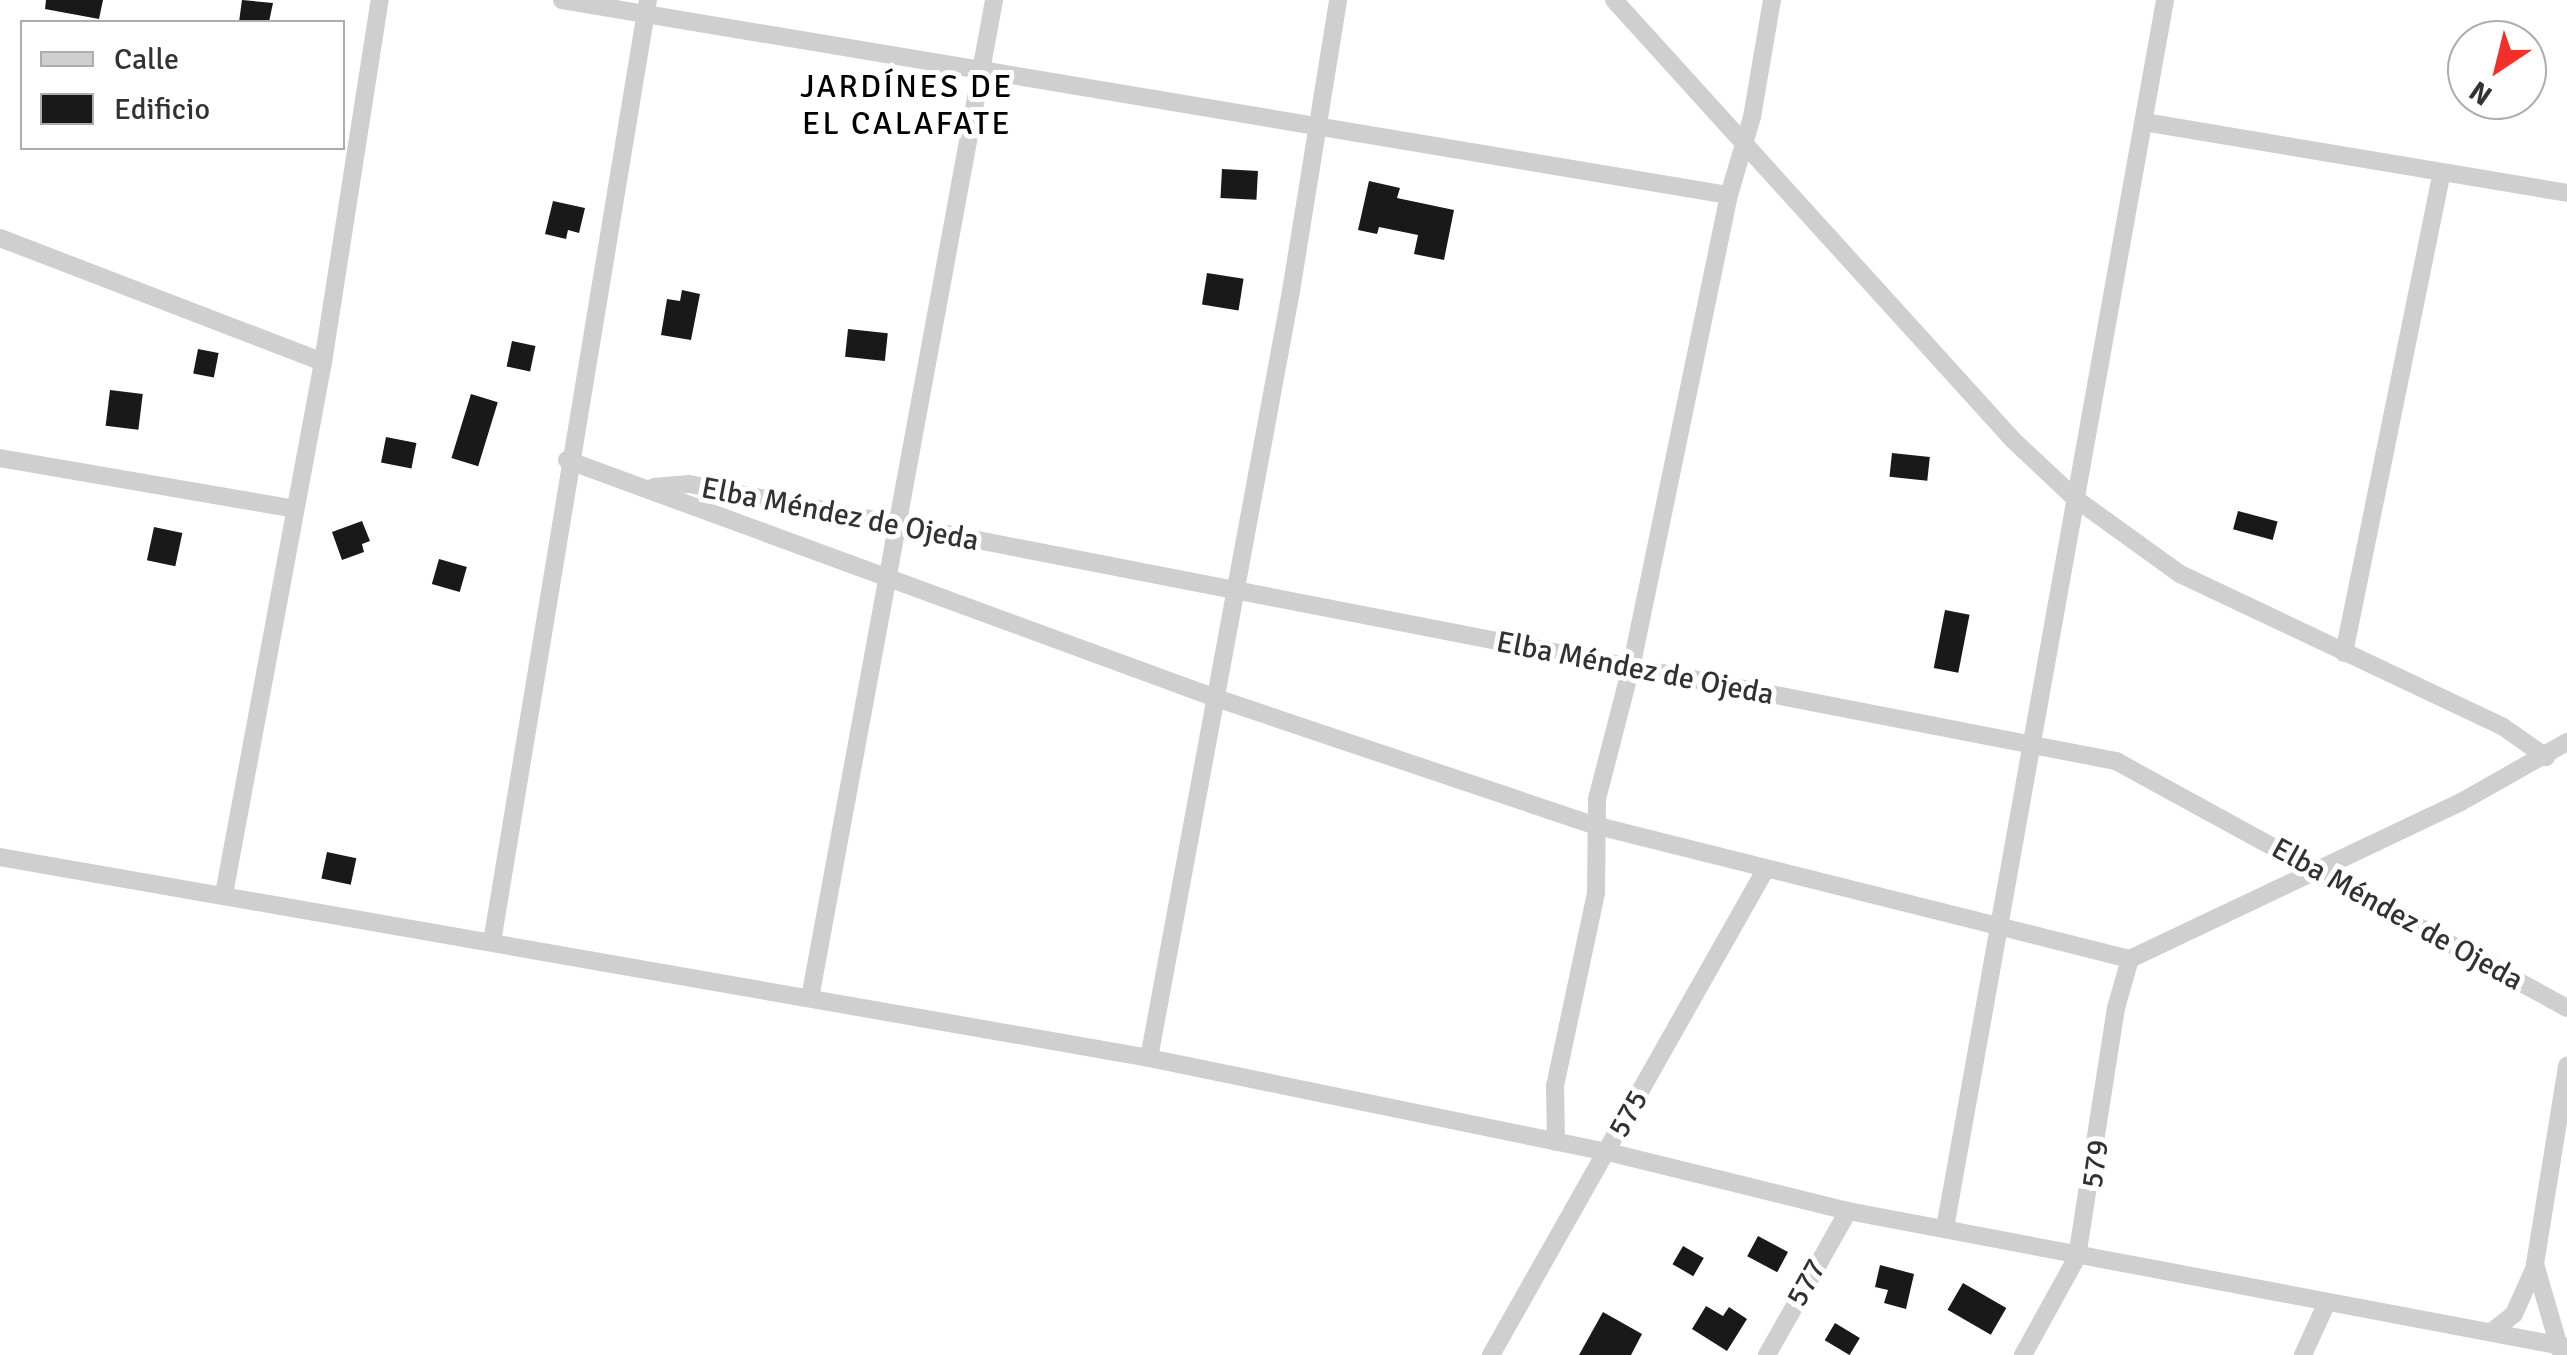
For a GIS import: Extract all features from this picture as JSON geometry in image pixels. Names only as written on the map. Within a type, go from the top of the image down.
[{"type":"street","points":[[224,894],[323,362],[380,0]]},
{"type":"street","points":[[562,0],[647,6],[982,70],[1729,195]]},
{"type":"street","points":[[810,998],[994,0]]},
{"type":"street","points":[[1148,1058],[1338,0]]},
{"type":"street","points":[[1614,0],[2014,441],[2076,499],[2180,574],[2502,726],[2546,757]]},
{"type":"street","points":[[1556,1142],[1555,1086],[1596,894],[1594,825],[1631,668],[1729,195],[1746,145],[1772,0]]},
{"type":"street","points":[[1945,1228],[2037,742],[2076,499],[2166,0]]},
{"type":"street","points":[[492,942],[567,460],[647,6]]},
{"type":"street","points":[[2144,122],[2567,193]]},
{"type":"street","points":[[2344,653],[2442,172]]},
{"type":"street","points":[[0,238],[323,362]]},
{"type":"street","points":[[0,458],[294,509]]},
{"type":"street","points":[[567,460],[1213,697],[1594,825],[1764,872],[2130,960],[2546,757],[2567,742]]},
{"type":"street","name":"Elba Méndez de Ojeda","points":[[649,487],[688,484],[1230,593],[2037,742],[2137,770],[2567,1008]]},
{"type":"street","points":[[0,857],[1148,1058],[1608,1152],[1848,1211],[2078,1257],[2495,1329],[2562,1348]]},
{"type":"street","name":"575","points":[[1498,1353],[1764,872]]},
{"type":"street","name":"579","points":[[2023,1355],[2078,1257],[2116,1008],[2130,960]]},
{"type":"street","points":[[2495,1329],[2514,1314],[2535,1264],[2567,1066]]},
{"type":"street","name":"577","points":[[1766,1355],[1848,1211]]},
{"type":"street","points":[[2535,1264],[2562,1348]]},
{"type":"street","points":[[2303,1355],[2327,1302]]},
{"type":"building","points":[[46,0],[103,0],[99,19],[45,9]]},
{"type":"building","points":[[242,0],[273,3],[269,20],[239,20]]},
{"type":"building","points":[[1222,169],[1258,171],[1256,200],[1220,198]]},
{"type":"building","points":[[1369,181],[1400,188],[1397,198],[1454,210],[1444,260],[1414,254],[1418,235],[1379,227],[1377,234],[1358,230]]},
{"type":"building","points":[[553,201],[585,208],[579,233],[568,230],[566,239],[545,234]]},
{"type":"building","points":[[1207,273],[1244,279],[1239,310],[1202,305]]},
{"type":"building","points":[[682,290],[700,294],[691,340],[661,335],[667,299],[680,301]]},
{"type":"building","points":[[848,329],[888,333],[885,361],[845,357]]},
{"type":"building","points":[[512,341],[535,346],[530,371],[507,366]]},
{"type":"building","points":[[198,349],[219,353],[214,378],[193,374]]},
{"type":"building","points":[[110,390],[143,394],[138,430],[106,426]]},
{"type":"building","points":[[471,394],[498,402],[478,466],[451,458]]},
{"type":"building","points":[[386,437],[416,443],[411,468],[381,463]]},
{"type":"building","points":[[1892,453],[1930,457],[1927,481],[1889,477]]},
{"type":"building","points":[[2238,511],[2278,522],[2273,540],[2233,529]]},
{"type":"building","points":[[362,521],[370,541],[362,544],[364,552],[342,560],[332,532]]},
{"type":"building","points":[[154,527],[182,533],[175,566],[147,560]]},
{"type":"building","points":[[439,559],[467,567],[460,592],[432,584]]},
{"type":"building","points":[[1945,610],[1970,615],[1958,673],[1934,668]]},
{"type":"building","points":[[327,852],[356,858],[351,885],[321,878]]},
{"type":"building","points":[[1758,1236],[1788,1252],[1777,1272],[1747,1256]]},
{"type":"building","points":[[1683,1246],[1704,1258],[1693,1276],[1672,1264]]},
{"type":"building","points":[[1880,1265],[1914,1274],[1906,1309],[1884,1303],[1888,1290],[1875,1287]]},
{"type":"building","points":[[1963,1283],[2006,1308],[1991,1335],[1948,1310]]},
{"type":"building","points":[[1706,1306],[1723,1316],[1729,1307],[1747,1319],[1727,1351],[1692,1329]]},
{"type":"building","points":[[1603,1312],[1642,1334],[1631,1355],[1579,1355]]},
{"type":"building","points":[[1835,1323],[1860,1338],[1850,1355],[1825,1340]]},
{"type":"district","name":"JARDÍNES DE EL CALAFATE","points":[[907,106]]}]
